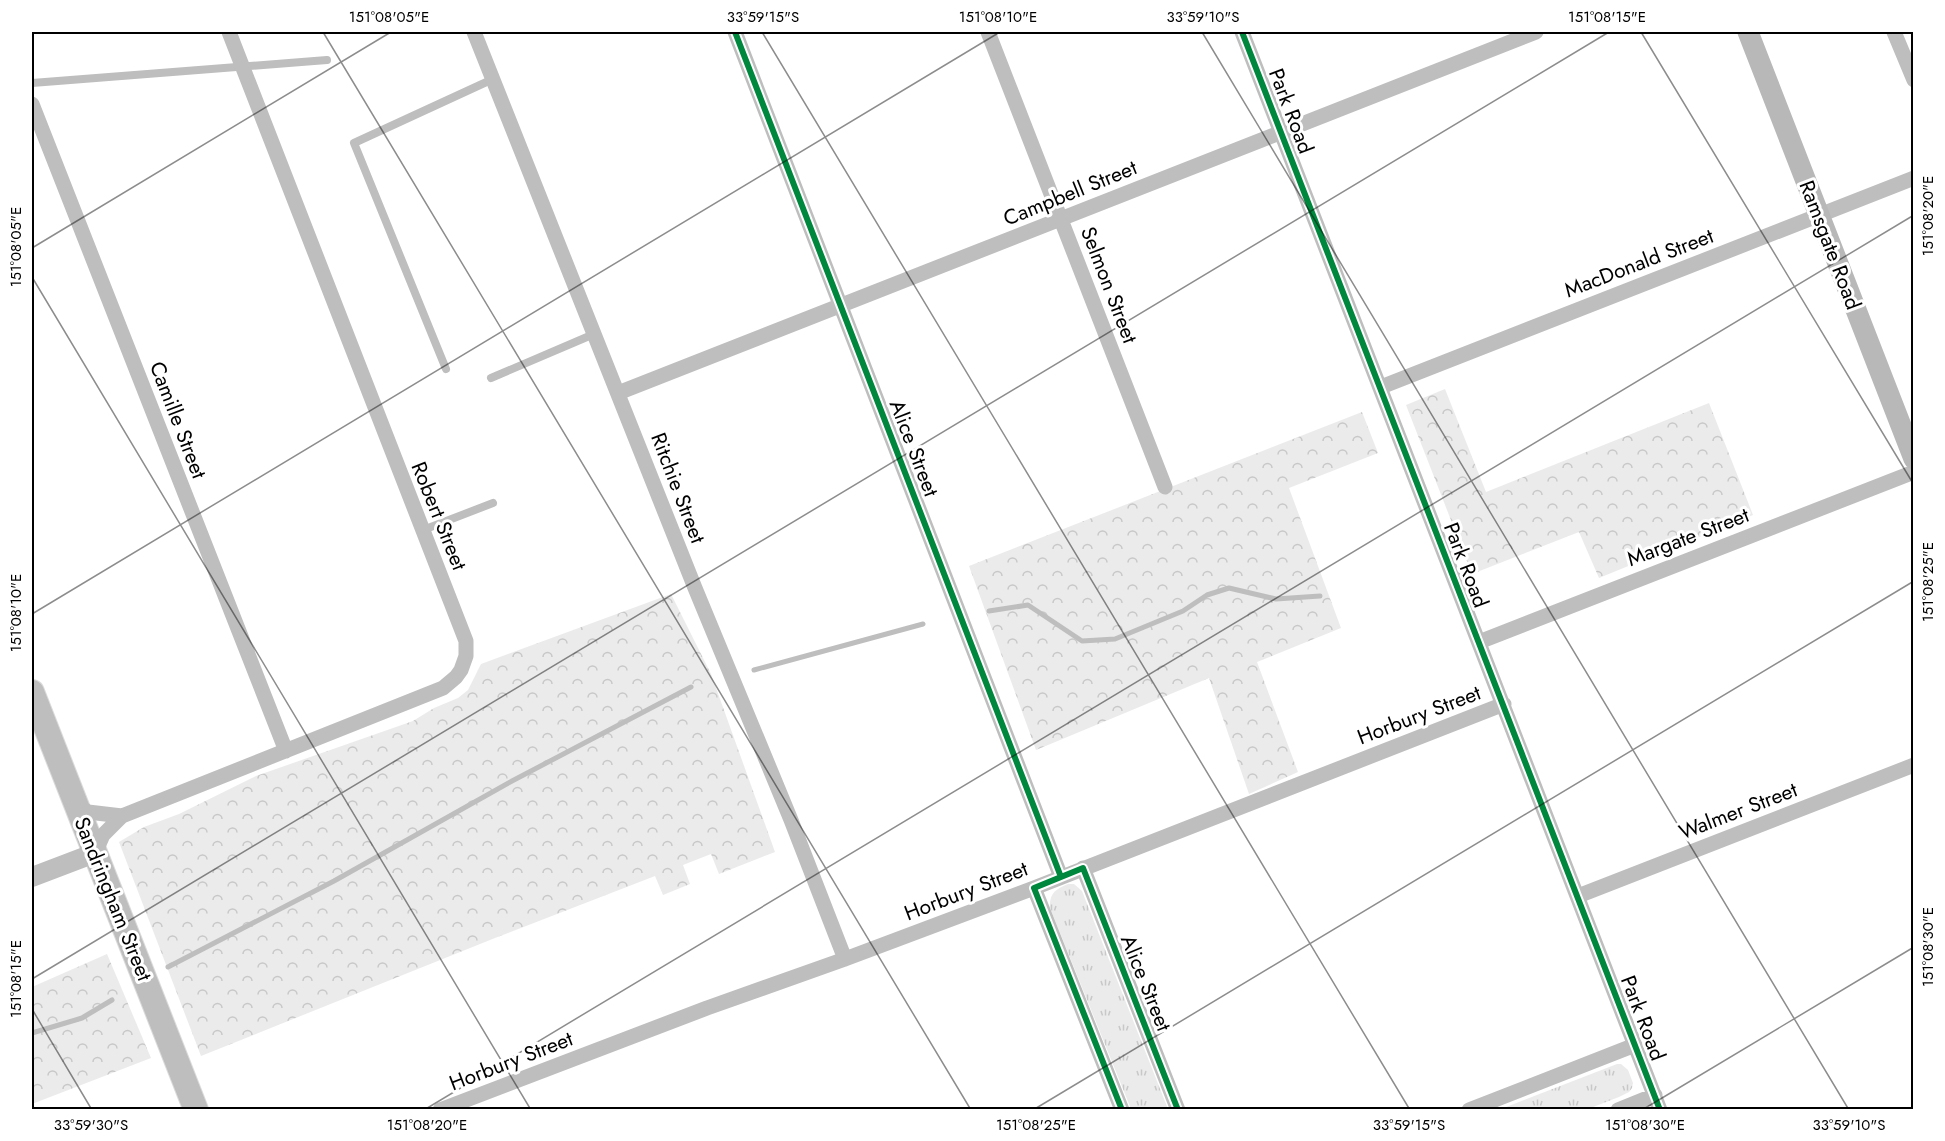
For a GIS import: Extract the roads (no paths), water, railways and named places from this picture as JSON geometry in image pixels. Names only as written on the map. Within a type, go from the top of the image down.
[{"type":"main road","name":"Ramsgate Road","points":[[1748,32],[1914,459]]},
{"type":"main road","name":"Sandringham Street","points":[[32,692],[195,1109]]},
{"type":"street","name":"Robert Street","points":[[95,853],[103,835],[122,816],[443,688],[456,677],[466,656],[466,641],[421,531],[229,32]]},
{"type":"street","name":"Ritchie Street","points":[[474,32],[845,959]]},
{"type":"street","name":"Alice Street","points":[[735,32],[1061,877]]},
{"type":"street","name":"Selmon Street","points":[[988,32],[1165,487]]},
{"type":"street","name":"Park Road","points":[[1242,32],[1658,1102]]},
{"type":"street","name":"Campbell Street","points":[[618,393],[1536,32]]},
{"type":"street","points":[[1894,32],[1914,80]]},
{"type":"street","name":"Camille Street","points":[[32,104],[286,751]]},
{"type":"street","name":"MacDonald Street","points":[[1380,387],[1914,178]]},
{"type":"street","name":"Margate Street","points":[[1479,642],[1914,472]]},
{"type":"street","name":"Horbury Street","points":[[440,1110],[707,1008],[1034,888],[1504,704]]},
{"type":"street","name":"Walmer Street","points":[[1578,896],[1914,765]]},
{"type":"street","name":"Robert Street","points":[[75,804],[88,812],[122,816]]},
{"type":"street","points":[[32,877],[95,853]]},
{"type":"street","name":"Alice Street","points":[[1083,868],[1178,1110]]},
{"type":"street","points":[[1034,888],[1122,1110]]},
{"type":"street","points":[[1469,1110],[1635,1045]]},
{"type":"street","points":[[1618,1110],[1658,1102]]},
{"type":"lane","points":[[32,83],[327,60]]},
{"type":"lane","points":[[446,369],[354,143],[493,79]]},
{"type":"lane","points":[[491,378],[594,334]]},
{"type":"lane","points":[[421,531],[493,503]]},
{"type":"waterway","points":[[989,611],[1028,605],[1082,641],[1115,639],[1183,611],[1207,595],[1229,588],[1276,599],[1320,596]]},
{"type":"waterway","points":[[754,670],[923,624]]},
{"type":"waterway","points":[[168,967],[334,881],[512,781],[691,687]]},
{"type":"waterway","points":[[32,1033],[82,1018],[112,1000]]}]
